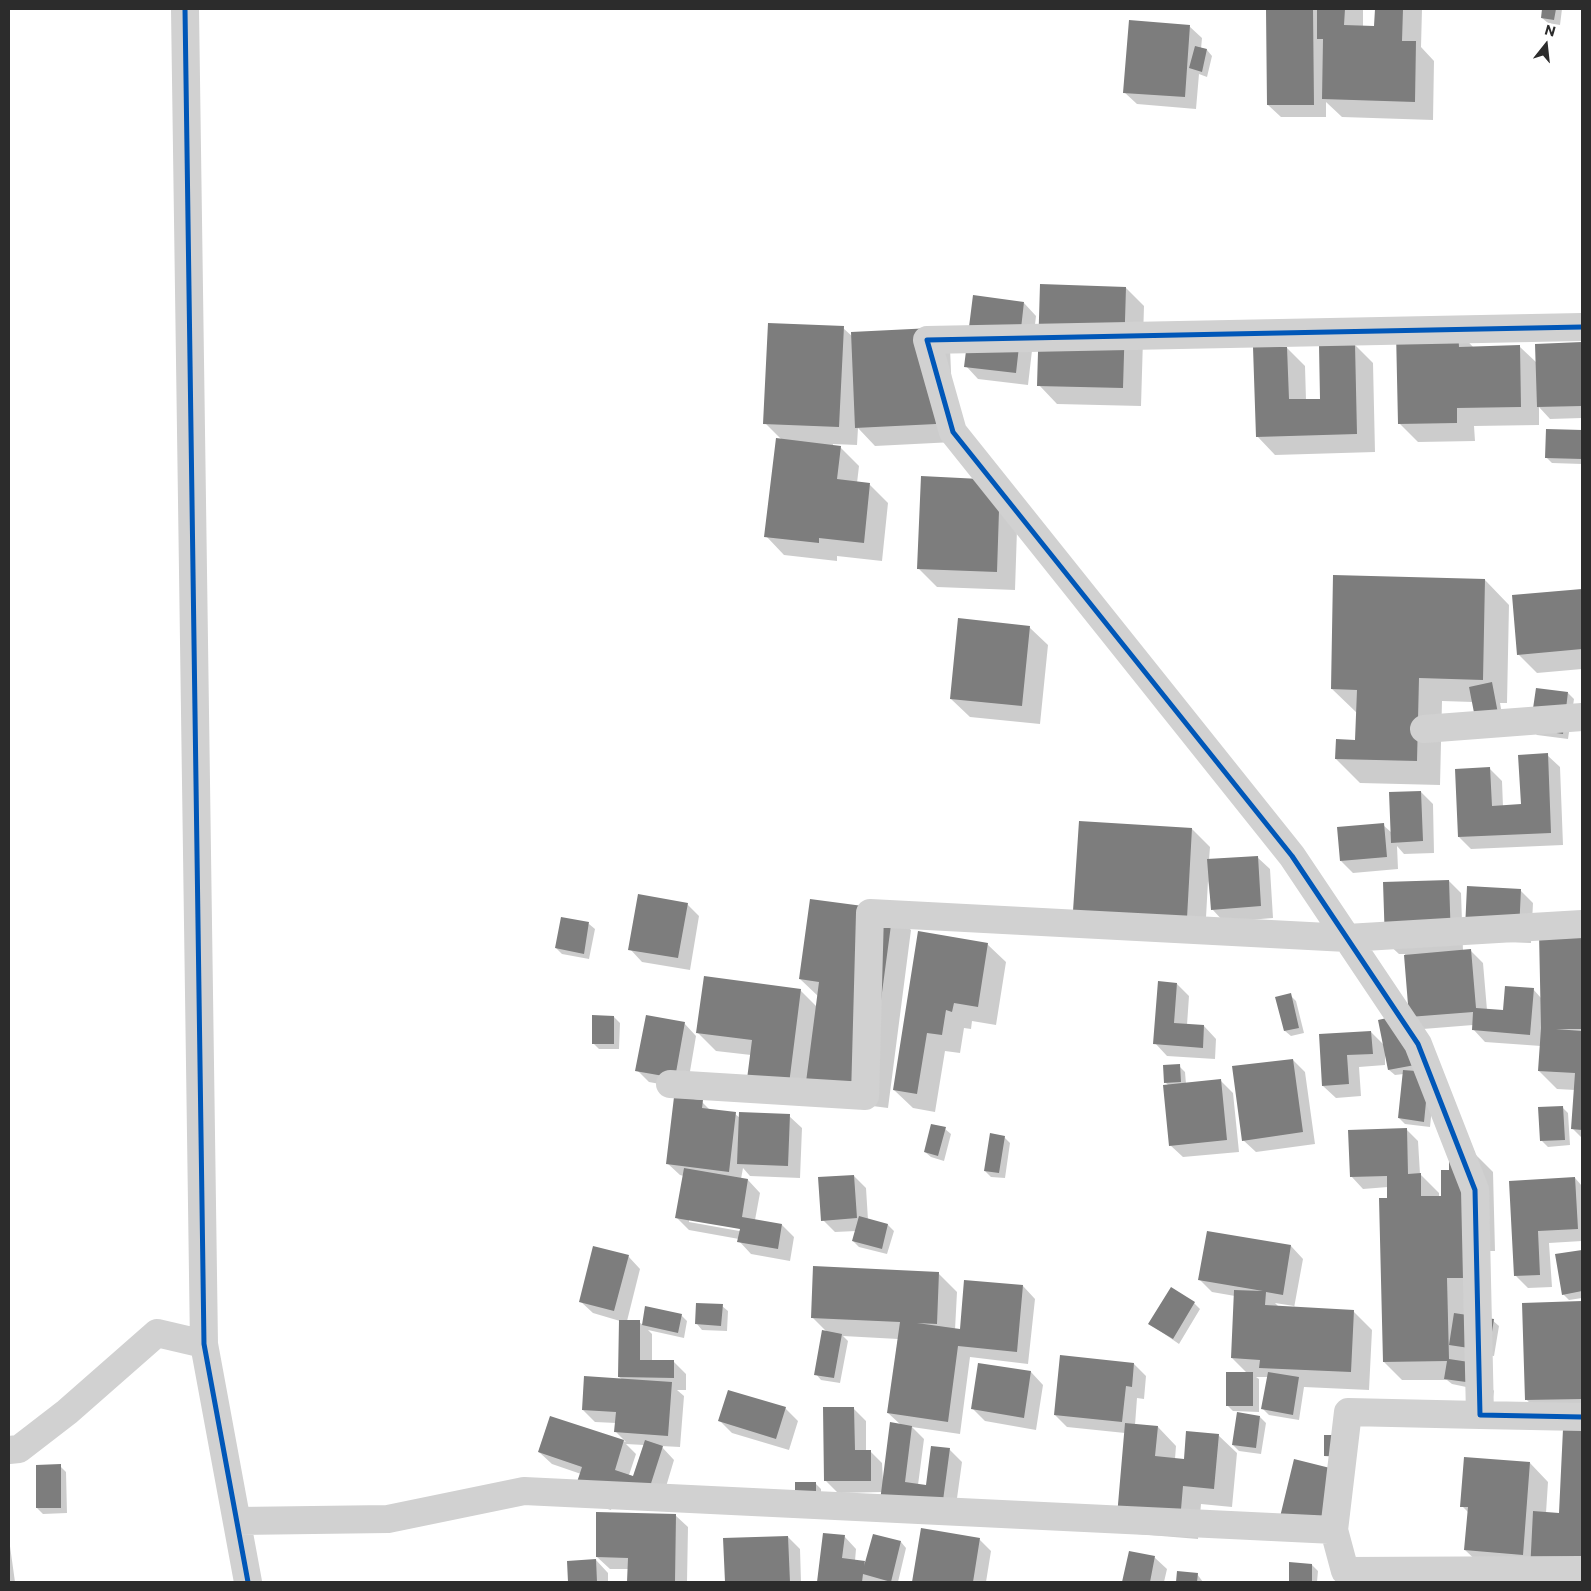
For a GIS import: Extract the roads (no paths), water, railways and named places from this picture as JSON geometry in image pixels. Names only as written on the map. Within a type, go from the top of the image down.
[{"type":"street","points":[[185,9],[204,1344],[248,1582]]},
{"type":"street","points":[[1480,1415],[1475,1190],[1418,1044],[1292,856],[953,432],[927,340],[1582,327]]},
{"type":"street","points":[[1424,729],[1582,717]]},
{"type":"street","points":[[670,1084],[865,1096],[870,912],[1347,938],[1582,924]]},
{"type":"street","points":[[9,1450],[19,1449],[67,1412],[157,1333],[204,1344]]},
{"type":"street","points":[[1582,1417],[1348,1412],[1334,1530],[1345,1571],[1582,1570]]},
{"type":"street","points":[[238,1521],[388,1519],[524,1491],[1334,1530]]}]
